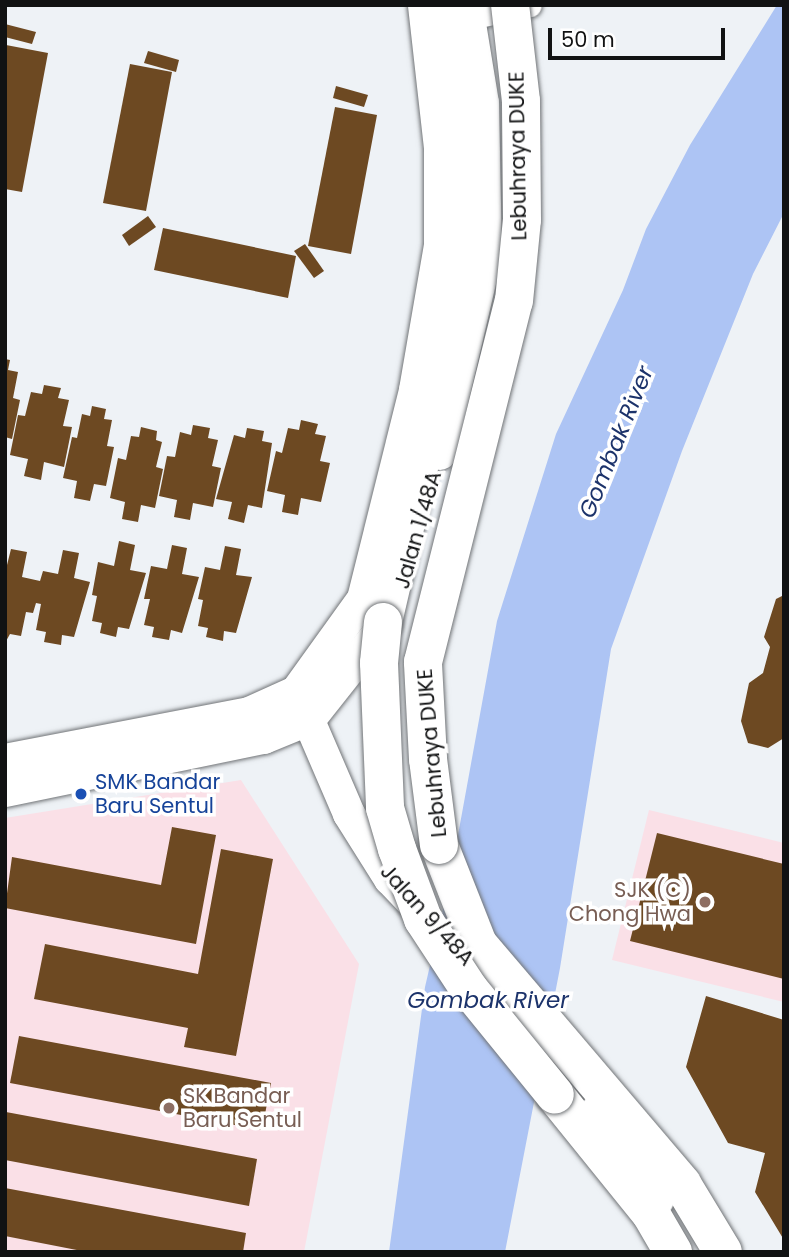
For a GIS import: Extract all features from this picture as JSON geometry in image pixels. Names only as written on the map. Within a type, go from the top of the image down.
[{"type":"highway","name":"Lebuhraya DUKE","points":[[510,5],[521,101],[522,220],[514,301],[423,662],[428,759],[439,845],[478,944],[682,1184],[723,1252]]},
{"type":"highway","points":[[461,9],[470,184],[457,305],[383,622],[379,663],[385,808],[423,919],[469,989],[651,1214],[673,1252]]},
{"type":"main road","name":"Jalan 1/48A","points":[[303,705],[363,599],[415,390],[440,245],[443,197],[424,5]]},
{"type":"main road","name":"Jalan 1/48A","points":[[5,791],[264,738],[303,705],[393,614],[457,395],[486,256],[483,103],[461,9]]},
{"type":"main road","name":"Jalan 1/48A","points":[[5,760],[303,705]]},
{"type":"main road","name":"Jalan 9/48A","points":[[303,705],[349,814],[390,879],[607,1119],[691,1252]]},
{"type":"street","points":[[461,9],[530,5]]},
{"type":"shaded area","name":"SK Bandar Baru Sentul","points":[[241,780],[359,964],[304,1252],[5,1252],[5,818]]},
{"type":"shaded area","name":"SJK (C) Chong Hwa","points":[[649,810],[784,843],[784,1002],[612,960]]},
{"type":"water","name":"Gombak River","points":[[777,5],[784,5],[784,213],[753,274],[682,451],[611,649],[560,968],[505,1252],[389,1252],[425,987],[450,879],[497,621],[556,434],[623,290],[646,229],[690,145]]},
{"type":"building","points":[[5,24],[36,32],[32,44],[5,37]]},
{"type":"building","points":[[6,45],[48,53],[22,192],[5,189]]},
{"type":"building","points":[[148,51],[179,60],[176,72],[144,63]]},
{"type":"building","points":[[130,64],[172,72],[146,211],[103,203]]},
{"type":"building","points":[[336,86],[368,95],[364,107],[333,98]]},
{"type":"building","points":[[335,107],[377,115],[351,254],[308,246]]},
{"type":"building","points":[[148,216],[156,227],[129,246],[122,235]]},
{"type":"building","points":[[163,228],[296,256],[288,298],[154,270]]},
{"type":"building","points":[[305,244],[324,271],[314,278],[294,251]]},
{"type":"building","points":[[5,359],[10,360],[8,370],[18,372],[13,398],[20,400],[12,439],[5,437]]},
{"type":"building","points":[[44,385],[61,388],[58,398],[69,400],[63,426],[72,427],[64,467],[44,462],[41,480],[24,476],[28,459],[10,455],[18,415],[25,416],[31,392],[42,394]]},
{"type":"building","points":[[92,406],[106,409],[104,419],[112,420],[107,446],[114,447],[106,486],[94,484],[90,501],[74,498],[77,481],[63,478],[72,437],[77,438],[82,414],[90,416]]},
{"type":"building","points":[[301,420],[318,424],[315,434],[326,436],[320,461],[330,463],[321,502],[301,498],[298,515],[282,512],[285,495],[267,491],[276,451],[282,453],[288,428],[299,430]]},
{"type":"building","points":[[193,425],[210,428],[208,438],[218,440],[212,466],[221,468],[213,507],[193,503],[190,520],[174,517],[177,500],[159,496],[167,456],[175,457],[180,432],[191,435]]},
{"type":"building","points":[[141,427],[157,431],[156,440],[162,442],[156,467],[163,469],[155,508],[141,505],[138,522],[122,519],[125,502],[110,498],[118,458],[126,460],[131,436],[139,437]]},
{"type":"building","points":[[247,428],[264,431],[262,441],[272,443],[262,508],[248,505],[244,523],[228,519],[232,502],[216,499],[234,435],[245,438]]},
{"type":"building","points":[[119,541],[135,545],[130,570],[146,573],[129,629],[118,627],[116,637],[100,633],[102,623],[92,621],[97,596],[92,595],[98,562],[114,566]]},
{"type":"building","points":[[172,545],[187,548],[182,574],[199,577],[182,633],[171,630],[169,640],[152,637],[154,627],[144,625],[150,599],[144,599],[151,566],[167,569]]},
{"type":"building","points":[[225,546],[241,549],[236,575],[252,577],[236,633],[224,631],[223,641],[206,637],[208,628],[198,626],[203,600],[198,599],[205,567],[220,570]]},
{"type":"building","points":[[11,549],[27,552],[22,577],[40,581],[43,571],[58,574],[63,550],[79,553],[74,578],[90,582],[74,637],[62,635],[61,645],[44,642],[46,632],[36,630],[41,604],[36,603],[33,613],[26,612],[21,636],[10,634],[5,643],[5,573]]},
{"type":"building","points":[[784,595],[784,738],[768,748],[748,743],[741,721],[749,683],[763,673],[770,647],[764,637],[776,599]]},
{"type":"building","points":[[172,827],[216,835],[196,944],[5,908],[12,857],[161,885]]},
{"type":"building","name":"SJK (C) Chong Hwa","points":[[657,833],[784,864],[784,979],[630,941]]},
{"type":"building","points":[[221,849],[273,859],[236,1056],[184,1047],[188,1028],[34,999],[45,944],[198,974]]},
{"type":"building","points":[[706,996],[784,1020],[784,1240],[755,1192],[765,1153],[728,1143],[686,1067]]},
{"type":"building","points":[[19,1036],[271,1083],[262,1130],[10,1083]]},
{"type":"building","points":[[6,1112],[257,1159],[249,1206],[5,1160]]},
{"type":"building","points":[[5,1188],[246,1233],[243,1252],[87,1252],[5,1236]]},
{"type":"place","name":"SMK Bandar Baru Sentul","points":[[81,794]]},
{"type":"place","name":"SJK (C) Chong Hwa","points":[[705,902]]},
{"type":"place","name":"SK Bandar Baru Sentul","points":[[169,1108]]}]
